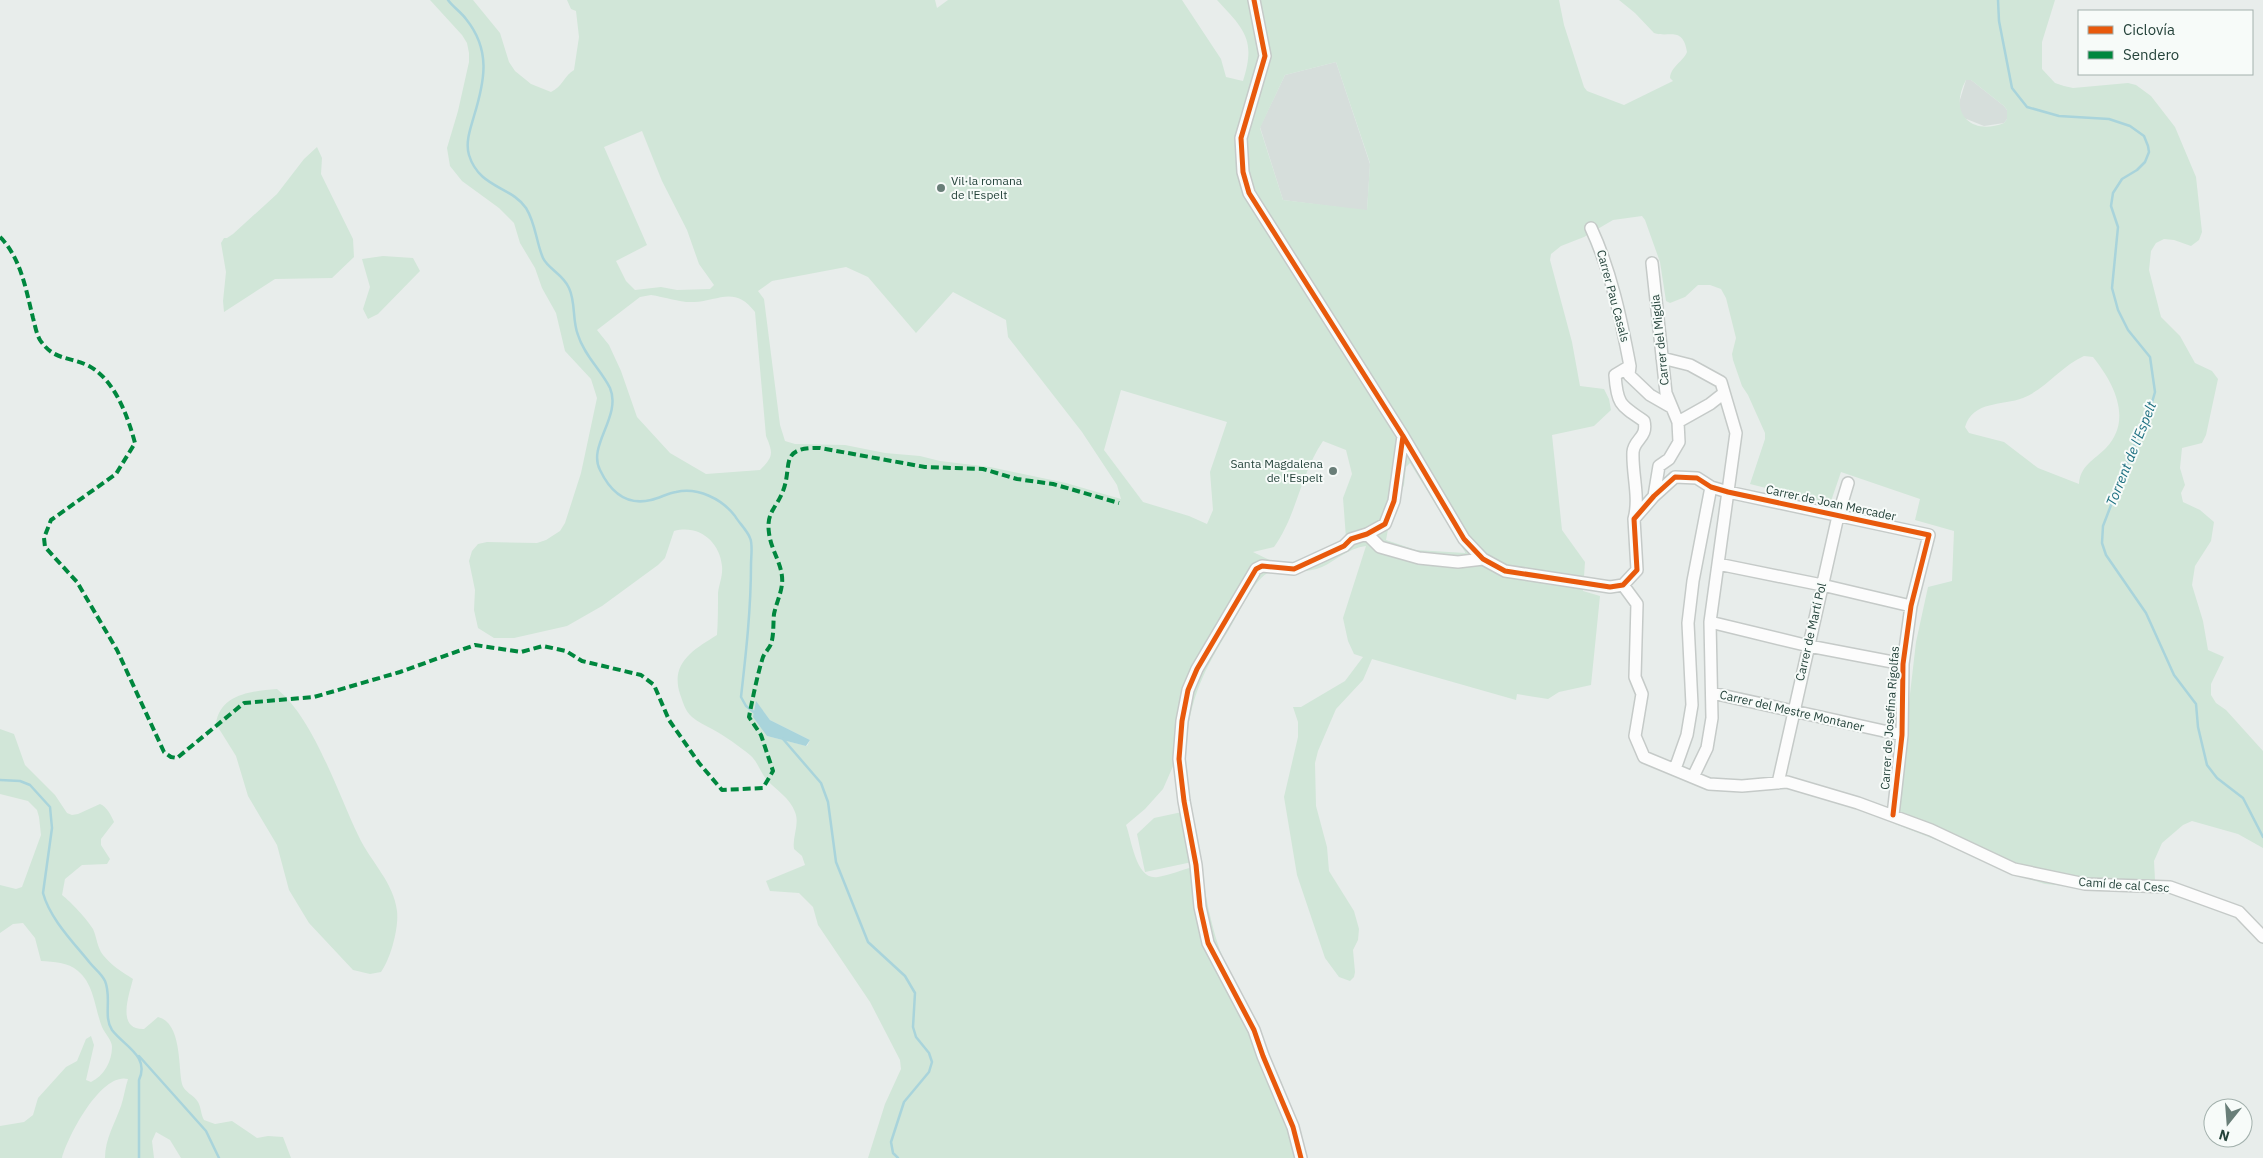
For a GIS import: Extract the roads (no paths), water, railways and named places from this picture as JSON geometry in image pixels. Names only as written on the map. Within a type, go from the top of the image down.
[{"type":"street","points":[[1254,0],[1265,56],[1241,138],[1243,172],[1250,193],[1403,436],[1464,539],[1483,559],[1505,571],[1610,587],[1623,585],[1637,570],[1633,450],[1646,428],[1644,421],[1622,406],[1616,392],[1615,375],[1630,366]]},
{"type":"street","name":"Carrer Pau Casals","points":[[1591,228],[1602,251],[1618,310],[1630,366],[1630,375],[1642,389],[1671,407]]},
{"type":"street","name":"Carrer del Migdia","points":[[1652,263],[1666,393],[1678,422],[1679,442],[1669,459],[1659,466],[1654,496]]},
{"type":"street","points":[[1662,358],[1690,366],[1721,382],[1736,433],[1710,622],[1712,718],[1707,748],[1693,777]]},
{"type":"street","points":[[1678,422],[1710,404],[1724,393]]},
{"type":"street","points":[[1301,1158],[1296,1136],[1254,1030],[1208,943],[1200,907],[1196,865],[1184,801],[1179,759],[1181,727],[1187,694],[1197,669],[1256,569],[1262,566],[1273,566],[1294,569],[1344,546],[1352,539],[1367,534],[1385,524],[1394,501],[1403,436]]},
{"type":"street","name":"Carrer de Joan Mercader","points":[[1634,519],[1654,496],[1675,477],[1697,478],[1711,486],[1728,492],[1929,535]]},
{"type":"street","name":"Carrer de Martí Pol","points":[[1778,783],[1838,516],[1848,483]]},
{"type":"street","points":[[1675,769],[1687,735],[1692,705],[1688,623],[1693,581],[1711,486]]},
{"type":"street","points":[[1367,534],[1380,547],[1419,558],[1458,562],[1483,559]]},
{"type":"street","name":"Carrer de Josefina Rigolfas","points":[[1893,815],[1902,735],[1903,664],[1911,606],[1929,535]]},
{"type":"street","points":[[1718,564],[1822,585],[1911,606]]},
{"type":"street","name":"Camí de cal Cesc","points":[[1623,585],[1637,604],[1635,677],[1642,694],[1635,736],[1644,757],[1709,784],[1742,786],[1788,782],[1805,787],[1893,815],[1931,830],[2014,870],[2085,884],[2170,887],[2240,912],[2263,937]]},
{"type":"street","points":[[1710,622],[1808,646],[1903,664]]},
{"type":"street","name":"Carrer del Mestre Montaner","points":[[1712,693],[1902,735]]},
{"type":"water","points":[[756,701],[770,720],[810,740],[806,746],[767,736],[753,717]]},
{"type":"waterway","points":[[448,0],[464,16],[474,31],[482,54],[483,78],[469,135],[469,155],[480,174],[512,195],[526,208],[532,220],[545,262],[563,279],[569,288],[573,300],[576,329],[581,342],[588,356],[610,388],[612,409],[598,451],[597,461],[604,478],[620,495],[634,501],[651,500],[684,491],[693,491],[709,496],[730,510],[750,538],[752,547],[750,598],[741,697],[746,706],[755,713]]},
{"type":"waterway","name":"Torrent de l'Espelt","points":[[1998,0],[1999,21],[2012,88],[2027,107],[2059,116],[2109,119],[2130,126],[2144,136],[2148,146],[2149,152],[2145,162],[2137,170],[2122,179],[2113,193],[2111,206],[2118,227],[2112,288],[2118,310],[2128,330],[2150,357],[2155,392],[2147,420],[2133,448],[2103,526],[2102,543],[2106,555],[2146,613],[2174,675],[2196,704],[2198,727],[2207,765],[2217,778],[2243,798],[2263,837]]},
{"type":"waterway","points":[[783,739],[821,783],[828,802],[836,862],[868,942],[905,976],[915,993],[913,1027],[916,1037],[929,1053],[932,1062],[929,1072],[904,1102],[891,1142],[893,1153],[898,1158]]},
{"type":"waterway","points":[[0,780],[20,781],[30,785],[50,807],[52,828],[43,893],[46,903],[57,921],[104,978],[108,994],[109,1025],[117,1036],[134,1052],[141,1064],[139,1080],[139,1158]]},
{"type":"waterway","points":[[139,1056],[206,1131],[219,1158]]},
{"type":"place","name":"Vil·la romana de l'Espelt","points":[[941,188]]},
{"type":"place","name":"Santa Magdalena de l'Espelt","points":[[1333,471]]}]
